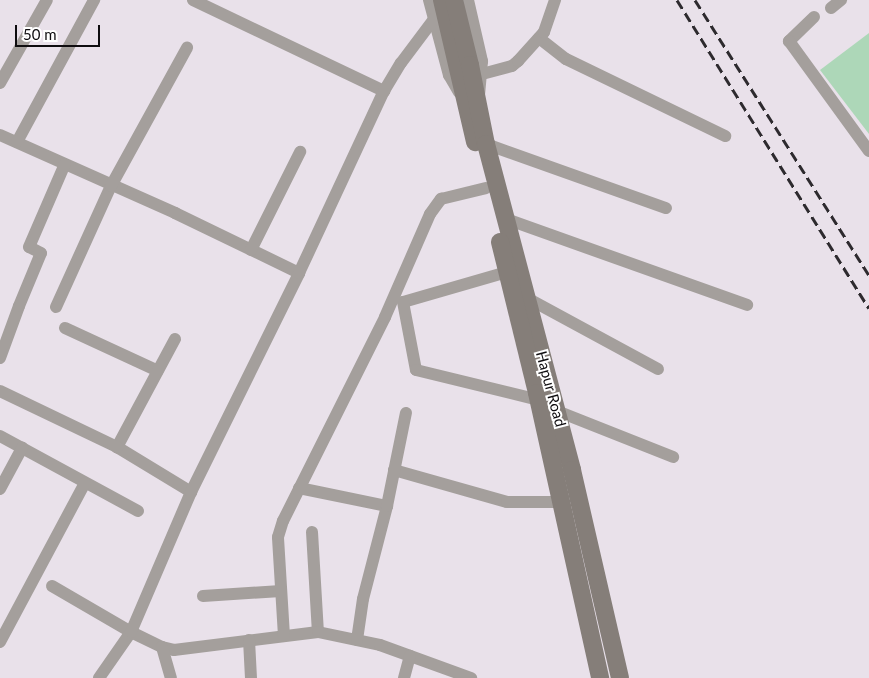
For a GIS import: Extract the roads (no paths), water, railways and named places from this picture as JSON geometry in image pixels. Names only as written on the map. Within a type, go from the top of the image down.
[{"type":"main road","points":[[442,0],[461,53]]},
{"type":"main road","points":[[454,0],[461,53],[472,103]]},
{"type":"main road","name":"Hapur Road","points":[[472,103],[486,144],[557,411],[620,678]]},
{"type":"main road","name":"Hapur Road","points":[[472,103],[486,188],[539,400],[600,678]]},
{"type":"street","points":[[0,83],[47,0]]},
{"type":"street","points":[[17,142],[94,0]]},
{"type":"street","points":[[193,0],[384,91]]},
{"type":"street","points":[[429,0],[449,75],[472,103]]},
{"type":"street","points":[[468,0],[482,61],[482,74],[472,103]]},
{"type":"street","points":[[482,74],[512,66],[540,38],[544,32],[555,0]]},
{"type":"street","points":[[814,17],[789,42],[869,151]]},
{"type":"street","points":[[99,678],[131,632],[191,492],[299,273],[384,91],[434,19]]},
{"type":"street","points":[[540,38],[566,59],[725,136]]},
{"type":"street","points":[[56,307],[111,186],[187,48]]},
{"type":"street","points":[[0,135],[111,186],[175,212],[299,273]]},
{"type":"street","points":[[486,144],[666,208]]},
{"type":"street","points":[[251,250],[300,152]]},
{"type":"street","points":[[0,358],[41,253],[29,247],[65,164]]},
{"type":"street","points":[[284,636],[278,537],[299,488],[385,317],[430,214],[441,199],[486,188]]},
{"type":"street","points":[[506,219],[746,305]]},
{"type":"street","points":[[507,272],[403,302],[416,370],[539,400]]},
{"type":"street","points":[[526,298],[658,369]]},
{"type":"street","points":[[65,328],[158,371]]},
{"type":"street","points":[[117,447],[175,338]]},
{"type":"street","points":[[0,391],[117,447],[191,492]]},
{"type":"street","points":[[557,411],[673,457]]},
{"type":"street","points":[[357,640],[363,599],[406,413]]},
{"type":"street","points":[[0,436],[138,511]]},
{"type":"street","points":[[0,489],[22,448]]},
{"type":"street","points":[[394,470],[507,502],[562,502]]},
{"type":"street","points":[[0,642],[85,483]]},
{"type":"street","points":[[299,488],[386,506]]},
{"type":"street","points":[[312,532],[318,632]]},
{"type":"street","points":[[52,586],[131,632],[162,647],[174,650],[318,632],[357,640],[410,656],[471,678]]},
{"type":"street","points":[[203,596],[281,591]]},
{"type":"street","points":[[249,640],[251,678]]},
{"type":"street","points":[[162,647],[171,678]]},
{"type":"street","points":[[404,678],[410,656]]},
{"type":"railway","points":[[677,0],[869,308]]},
{"type":"railway","points":[[695,0],[869,275]]}]
